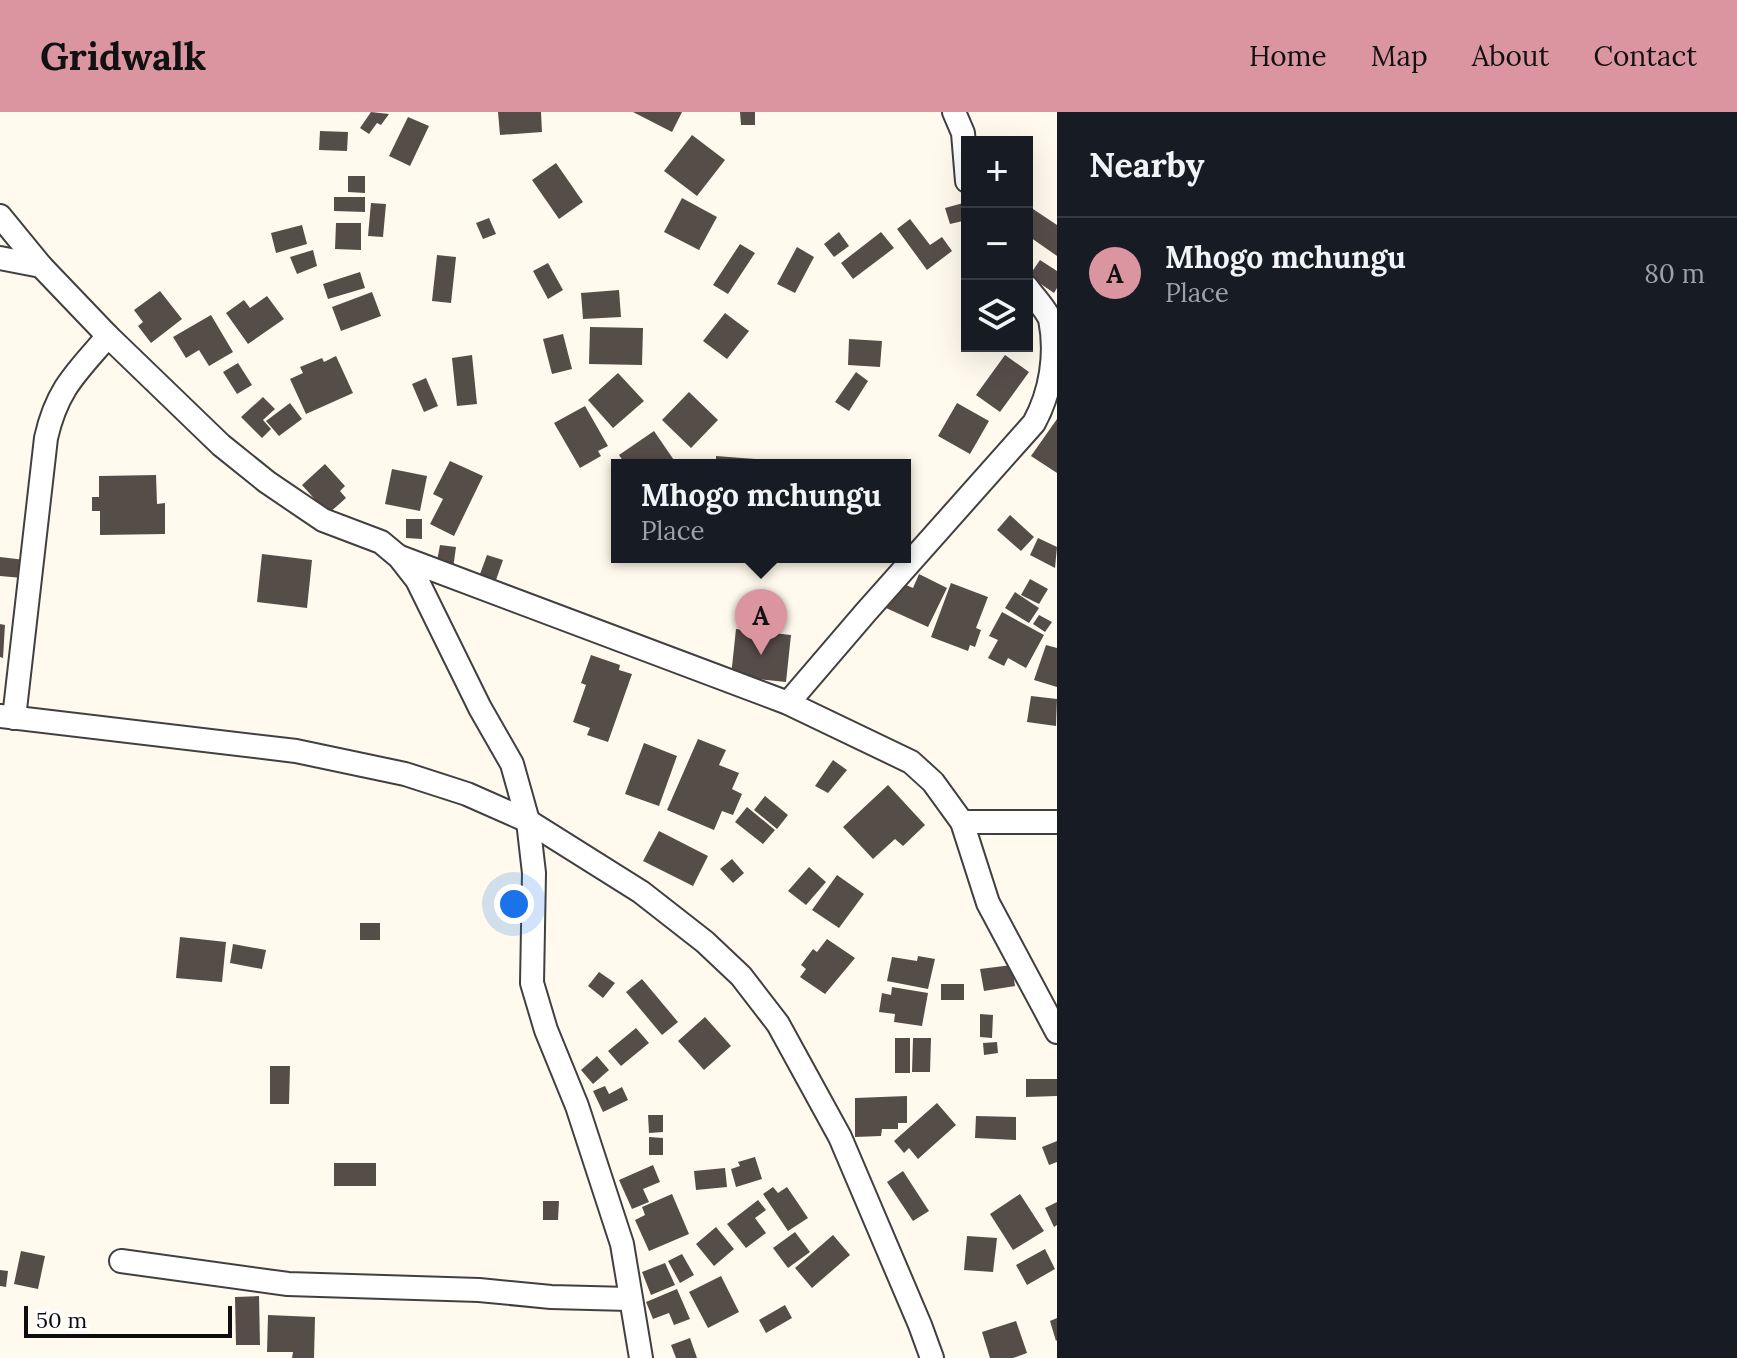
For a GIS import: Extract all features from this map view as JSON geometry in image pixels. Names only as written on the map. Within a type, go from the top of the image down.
[{"type":"street","points":[[954,112],[963,136]]},
{"type":"street","points":[[0,216],[41,266],[108,336],[221,445],[267,482],[323,520],[381,542],[399,557],[417,580],[480,708],[512,764],[528,821],[534,873],[532,983],[546,1030],[577,1106],[622,1244],[641,1358]]},
{"type":"street","points":[[0,258],[41,266]]},
{"type":"street","points":[[911,561],[1041,412],[1056,371],[1055,342],[1050,319],[1033,295]]},
{"type":"street","points":[[108,336],[65,385],[53,409],[46,438],[7,717],[296,751],[405,774],[467,794],[528,821],[641,892],[705,942],[741,976],[778,1024],[840,1137],[932,1358]]},
{"type":"street","points":[[399,557],[788,703],[911,762],[933,782],[962,822],[988,903],[1057,1032]]},
{"type":"street","points":[[788,703],[910,563]]},
{"type":"street","points":[[962,822],[1057,822]]},
{"type":"street","points":[[121,1261],[288,1284],[629,1299]]},
{"type":"building","points":[[371,112],[389,114],[369,134],[360,128]]},
{"type":"building","points":[[498,112],[541,112],[542,132],[500,135]]},
{"type":"building","points":[[633,112],[682,112],[672,132]]},
{"type":"building","points":[[740,112],[755,112],[755,125],[741,125]]},
{"type":"building","points":[[408,117],[429,126],[410,166],[389,156]]},
{"type":"building","points":[[320,131],[348,132],[347,151],[319,150]]},
{"type":"building","points":[[692,135],[725,160],[697,196],[664,171]]},
{"type":"building","points":[[556,163],[583,202],[559,219],[532,180]]},
{"type":"building","points":[[348,176],[365,176],[365,193],[348,192]]},
{"type":"building","points":[[334,197],[365,197],[365,212],[334,211]]},
{"type":"building","points":[[682,198],[717,217],[699,250],[664,232]]},
{"type":"building","points":[[371,203],[386,204],[383,237],[368,236]]},
{"type":"building","points":[[961,204],[961,221],[950,224],[945,208]]},
{"type":"building","points":[[1033,209],[1057,225],[1057,256],[1033,239]]},
{"type":"building","points":[[489,218],[496,234],[483,239],[476,223]]},
{"type":"building","points":[[910,219],[930,245],[942,237],[952,251],[927,270],[897,229]]},
{"type":"building","points":[[336,223],[361,223],[361,250],[335,249]]},
{"type":"building","points":[[302,225],[307,244],[276,253],[271,233]]},
{"type":"building","points":[[839,232],[849,246],[834,257],[824,244]]},
{"type":"building","points":[[881,232],[894,248],[853,279],[841,263]]},
{"type":"building","points":[[740,244],[755,253],[728,294],[713,285]]},
{"type":"building","points":[[797,247],[814,257],[795,293],[777,284]]},
{"type":"building","points":[[313,250],[317,266],[297,274],[290,257]]},
{"type":"building","points":[[437,255],[456,257],[451,303],[432,301]]},
{"type":"building","points":[[1040,260],[1057,271],[1054,293],[1033,279],[1033,270]]},
{"type":"building","points":[[548,263],[563,290],[548,299],[533,271]]},
{"type":"building","points":[[360,272],[365,288],[328,299],[323,284]]},
{"type":"building","points":[[619,290],[621,317],[583,319],[581,293]]},
{"type":"building","points":[[160,291],[182,319],[151,343],[138,326],[143,322],[134,310]]},
{"type":"building","points":[[372,292],[381,316],[341,331],[332,307]]},
{"type":"building","points":[[267,296],[284,319],[248,344],[226,313],[244,300],[250,308]]},
{"type":"building","points":[[725,313],[749,331],[727,359],[703,341]]},
{"type":"building","points":[[211,315],[233,352],[209,366],[199,350],[186,358],[173,337]]},
{"type":"building","points":[[590,327],[643,328],[642,365],[589,364]]},
{"type":"building","points":[[563,334],[572,369],[552,374],[543,339]]},
{"type":"building","points":[[849,339],[882,341],[880,367],[848,365]]},
{"type":"building","points":[[472,355],[477,404],[457,406],[452,358]]},
{"type":"building","points":[[1005,355],[1029,372],[1000,412],[976,395]]},
{"type":"building","points":[[336,356],[353,393],[306,414],[290,379],[303,373],[300,367]]},
{"type":"building","points":[[238,363],[252,385],[237,394],[223,372]]},
{"type":"building","points":[[856,372],[868,381],[849,411],[835,402]]},
{"type":"building","points":[[618,373],[644,401],[613,428],[588,400]]},
{"type":"building","points":[[426,378],[438,406],[424,412],[412,384]]},
{"type":"building","points":[[689,392],[718,420],[691,448],[662,420]]},
{"type":"building","points":[[263,397],[275,409],[263,420],[271,429],[262,438],[241,417]]},
{"type":"building","points":[[290,403],[302,419],[279,436],[266,421]]},
{"type":"building","points":[[957,403],[989,421],[970,454],[938,436]]},
{"type":"building","points":[[585,406],[608,446],[598,451],[601,456],[580,468],[554,423]]},
{"type":"building","points":[[1057,419],[1057,473],[1031,456]]},
{"type":"building","points":[[654,431],[673,459],[622,459],[619,455]]},
{"type":"building","points":[[716,456],[755,459],[716,459]]},
{"type":"building","points":[[450,461],[483,476],[454,536],[430,524],[443,499],[433,494]]},
{"type":"building","points":[[325,464],[345,486],[340,491],[346,498],[328,514],[302,485]]},
{"type":"building","points":[[392,469],[427,476],[420,511],[385,504]]},
{"type":"building","points":[[156,475],[157,504],[165,503],[165,534],[100,535],[100,511],[92,511],[92,497],[99,497],[99,476]]},
{"type":"building","points":[[1010,515],[1034,537],[1021,551],[997,530]]},
{"type":"building","points":[[406,519],[422,519],[422,539],[406,538]]},
{"type":"building","points":[[1038,538],[1057,547],[1055,568],[1030,555]]},
{"type":"building","points":[[440,545],[456,547],[453,569],[436,566]]},
{"type":"building","points":[[262,554],[312,560],[307,608],[257,602]]},
{"type":"building","points":[[487,555],[503,560],[496,580],[480,574]]},
{"type":"building","points":[[0,557],[25,560],[23,578],[0,576]]},
{"type":"building","points":[[919,574],[947,588],[928,627],[886,608],[895,588],[901,591],[904,584],[913,588]]},
{"type":"building","points":[[1030,579],[1048,589],[1039,604],[1021,595]]},
{"type":"building","points":[[951,583],[988,597],[976,628],[981,630],[975,647],[970,645],[968,651],[931,637]]},
{"type":"building","points":[[1015,592],[1039,608],[1029,623],[1005,608]]},
{"type":"building","points":[[1002,612],[1044,635],[1026,668],[1008,658],[1004,666],[988,658],[998,640],[989,636]]},
{"type":"building","points":[[1039,615],[1052,622],[1045,632],[1033,624]]},
{"type":"building","points":[[0,624],[5,625],[3,658],[0,657]]},
{"type":"building","points":[[736,629],[791,635],[786,682],[731,676]]},
{"type":"building","points":[[1046,645],[1057,648],[1057,687],[1034,680]]},
{"type":"building","points":[[591,655],[620,665],[619,670],[632,674],[608,742],[587,735],[590,728],[573,722],[586,685],[581,683]]},
{"type":"building","points":[[1031,696],[1057,699],[1056,726],[1027,722]]},
{"type":"building","points":[[698,739],[726,750],[719,765],[739,773],[732,789],[742,794],[733,815],[722,811],[714,830],[667,810]]},
{"type":"building","points":[[644,743],[677,756],[659,806],[625,794]]},
{"type":"building","points":[[833,760],[847,770],[828,793],[815,786]]},
{"type":"building","points":[[888,785],[925,825],[903,846],[895,839],[873,859],[843,827]]},
{"type":"building","points":[[765,796],[788,815],[777,829],[754,810]]},
{"type":"building","points":[[747,807],[775,830],[763,844],[735,822]]},
{"type":"building","points":[[659,831],[708,856],[693,886],[643,861]]},
{"type":"building","points":[[732,859],[744,873],[733,883],[720,869]]},
{"type":"building","points":[[809,867],[826,882],[806,905],[788,891]]},
{"type":"building","points":[[837,875],[864,894],[839,928],[812,910]]},
{"type":"building","points":[[360,923],[380,923],[380,940],[360,940]]},
{"type":"building","points":[[180,937],[226,942],[222,982],[176,978]]},
{"type":"building","points":[[827,939],[855,958],[825,994],[800,977],[806,969],[801,965],[813,949],[817,952]]},
{"type":"building","points":[[233,944],[266,950],[262,969],[230,963]]},
{"type":"building","points":[[918,956],[935,959],[928,989],[887,981],[892,957],[917,961]]},
{"type":"building","points":[[1012,965],[1015,986],[984,991],[980,969]]},
{"type":"building","points":[[599,972],[615,983],[603,998],[588,986]]},
{"type":"building","points":[[642,979],[678,1022],[662,1035],[626,992]]},
{"type":"building","points":[[941,984],[964,984],[964,1000],[941,1000]]},
{"type":"building","points":[[892,987],[928,993],[922,1026],[894,1022],[895,1014],[879,1012],[882,993],[891,995]]},
{"type":"building","points":[[980,1014],[993,1015],[992,1038],[980,1037]]},
{"type":"building","points":[[705,1017],[731,1046],[704,1070],[678,1041]]},
{"type":"building","points":[[636,1028],[649,1043],[621,1066],[608,1051]]},
{"type":"building","points":[[895,1038],[910,1038],[910,1073],[895,1073]]},
{"type":"building","points":[[913,1038],[931,1038],[930,1072],[912,1072]]},
{"type":"building","points":[[997,1042],[998,1053],[984,1055],[983,1043]]},
{"type":"building","points":[[597,1056],[609,1070],[593,1084],[581,1070]]},
{"type":"building","points":[[270,1066],[290,1066],[289,1104],[270,1104]]},
{"type":"building","points":[[1026,1079],[1057,1079],[1057,1096],[1026,1097]]},
{"type":"building","points":[[605,1086],[609,1094],[622,1087],[628,1100],[603,1112],[593,1091]]},
{"type":"building","points":[[907,1096],[907,1123],[898,1123],[898,1129],[882,1129],[881,1136],[855,1137],[855,1098]]},
{"type":"building","points":[[937,1103],[956,1125],[918,1159],[909,1148],[904,1153],[894,1141]]},
{"type":"building","points":[[648,1115],[663,1115],[663,1132],[649,1133]]},
{"type":"building","points":[[976,1116],[1016,1117],[1016,1140],[975,1138]]},
{"type":"building","points":[[649,1137],[663,1138],[663,1155],[649,1155]]},
{"type":"building","points":[[1057,1141],[1057,1162],[1049,1165],[1042,1147]]},
{"type":"building","points":[[755,1157],[762,1179],[736,1187],[731,1169],[740,1166],[738,1162]]},
{"type":"building","points":[[334,1163],[376,1163],[376,1186],[334,1186]]},
{"type":"building","points":[[653,1165],[660,1182],[643,1189],[649,1202],[632,1209],[619,1180]]},
{"type":"building","points":[[725,1168],[727,1187],[696,1190],[694,1171]]},
{"type":"building","points":[[903,1171],[929,1211],[913,1221],[887,1182]]},
{"type":"building","points":[[773,1187],[778,1193],[787,1187],[808,1218],[788,1231],[763,1194]]},
{"type":"building","points":[[672,1194],[689,1234],[649,1251],[635,1220],[645,1215],[642,1207]]},
{"type":"building","points":[[1020,1194],[1044,1231],[1013,1250],[990,1214]]},
{"type":"building","points":[[758,1200],[766,1210],[755,1218],[766,1233],[746,1248],[727,1224]]},
{"type":"building","points":[[543,1201],[559,1201],[558,1220],[543,1220]]},
{"type":"building","points":[[1057,1202],[1057,1225],[1054,1227],[1045,1208]]},
{"type":"building","points":[[716,1227],[734,1249],[714,1266],[696,1244]]},
{"type":"building","points":[[795,1232],[810,1252],[788,1268],[773,1248]]},
{"type":"building","points":[[833,1235],[850,1255],[812,1288],[795,1268]]},
{"type":"building","points":[[967,1236],[997,1238],[993,1272],[964,1270]]},
{"type":"building","points":[[1045,1249],[1055,1269],[1027,1285],[1016,1265]]},
{"type":"building","points":[[21,1251],[45,1256],[38,1289],[14,1284]]},
{"type":"building","points":[[682,1254],[694,1275],[680,1283],[668,1261]]},
{"type":"building","points":[[665,1263],[675,1285],[651,1295],[642,1272]]},
{"type":"building","points":[[0,1270],[8,1271],[6,1287],[0,1286]]},
{"type":"building","points":[[721,1276],[739,1312],[708,1328],[689,1292]]},
{"type":"building","points":[[677,1289],[690,1319],[674,1325],[669,1313],[653,1319],[646,1302]]},
{"type":"building","points":[[259,1296],[260,1345],[236,1345],[235,1297]]},
{"type":"building","points":[[785,1305],[792,1318],[766,1333],[759,1320]]},
{"type":"building","points":[[268,1315],[315,1317],[314,1358],[292,1358],[293,1352],[267,1352]]},
{"type":"building","points":[[1057,1318],[1057,1340],[1056,1341],[1050,1321]]},
{"type":"building","points":[[1016,1321],[1027,1353],[1013,1358],[990,1358],[982,1332]]},
{"type":"building","points":[[690,1338],[697,1358],[676,1358],[671,1345]]},
{"type":"place","name":"Mhogo mchungu","points":[[761,655]]}]
